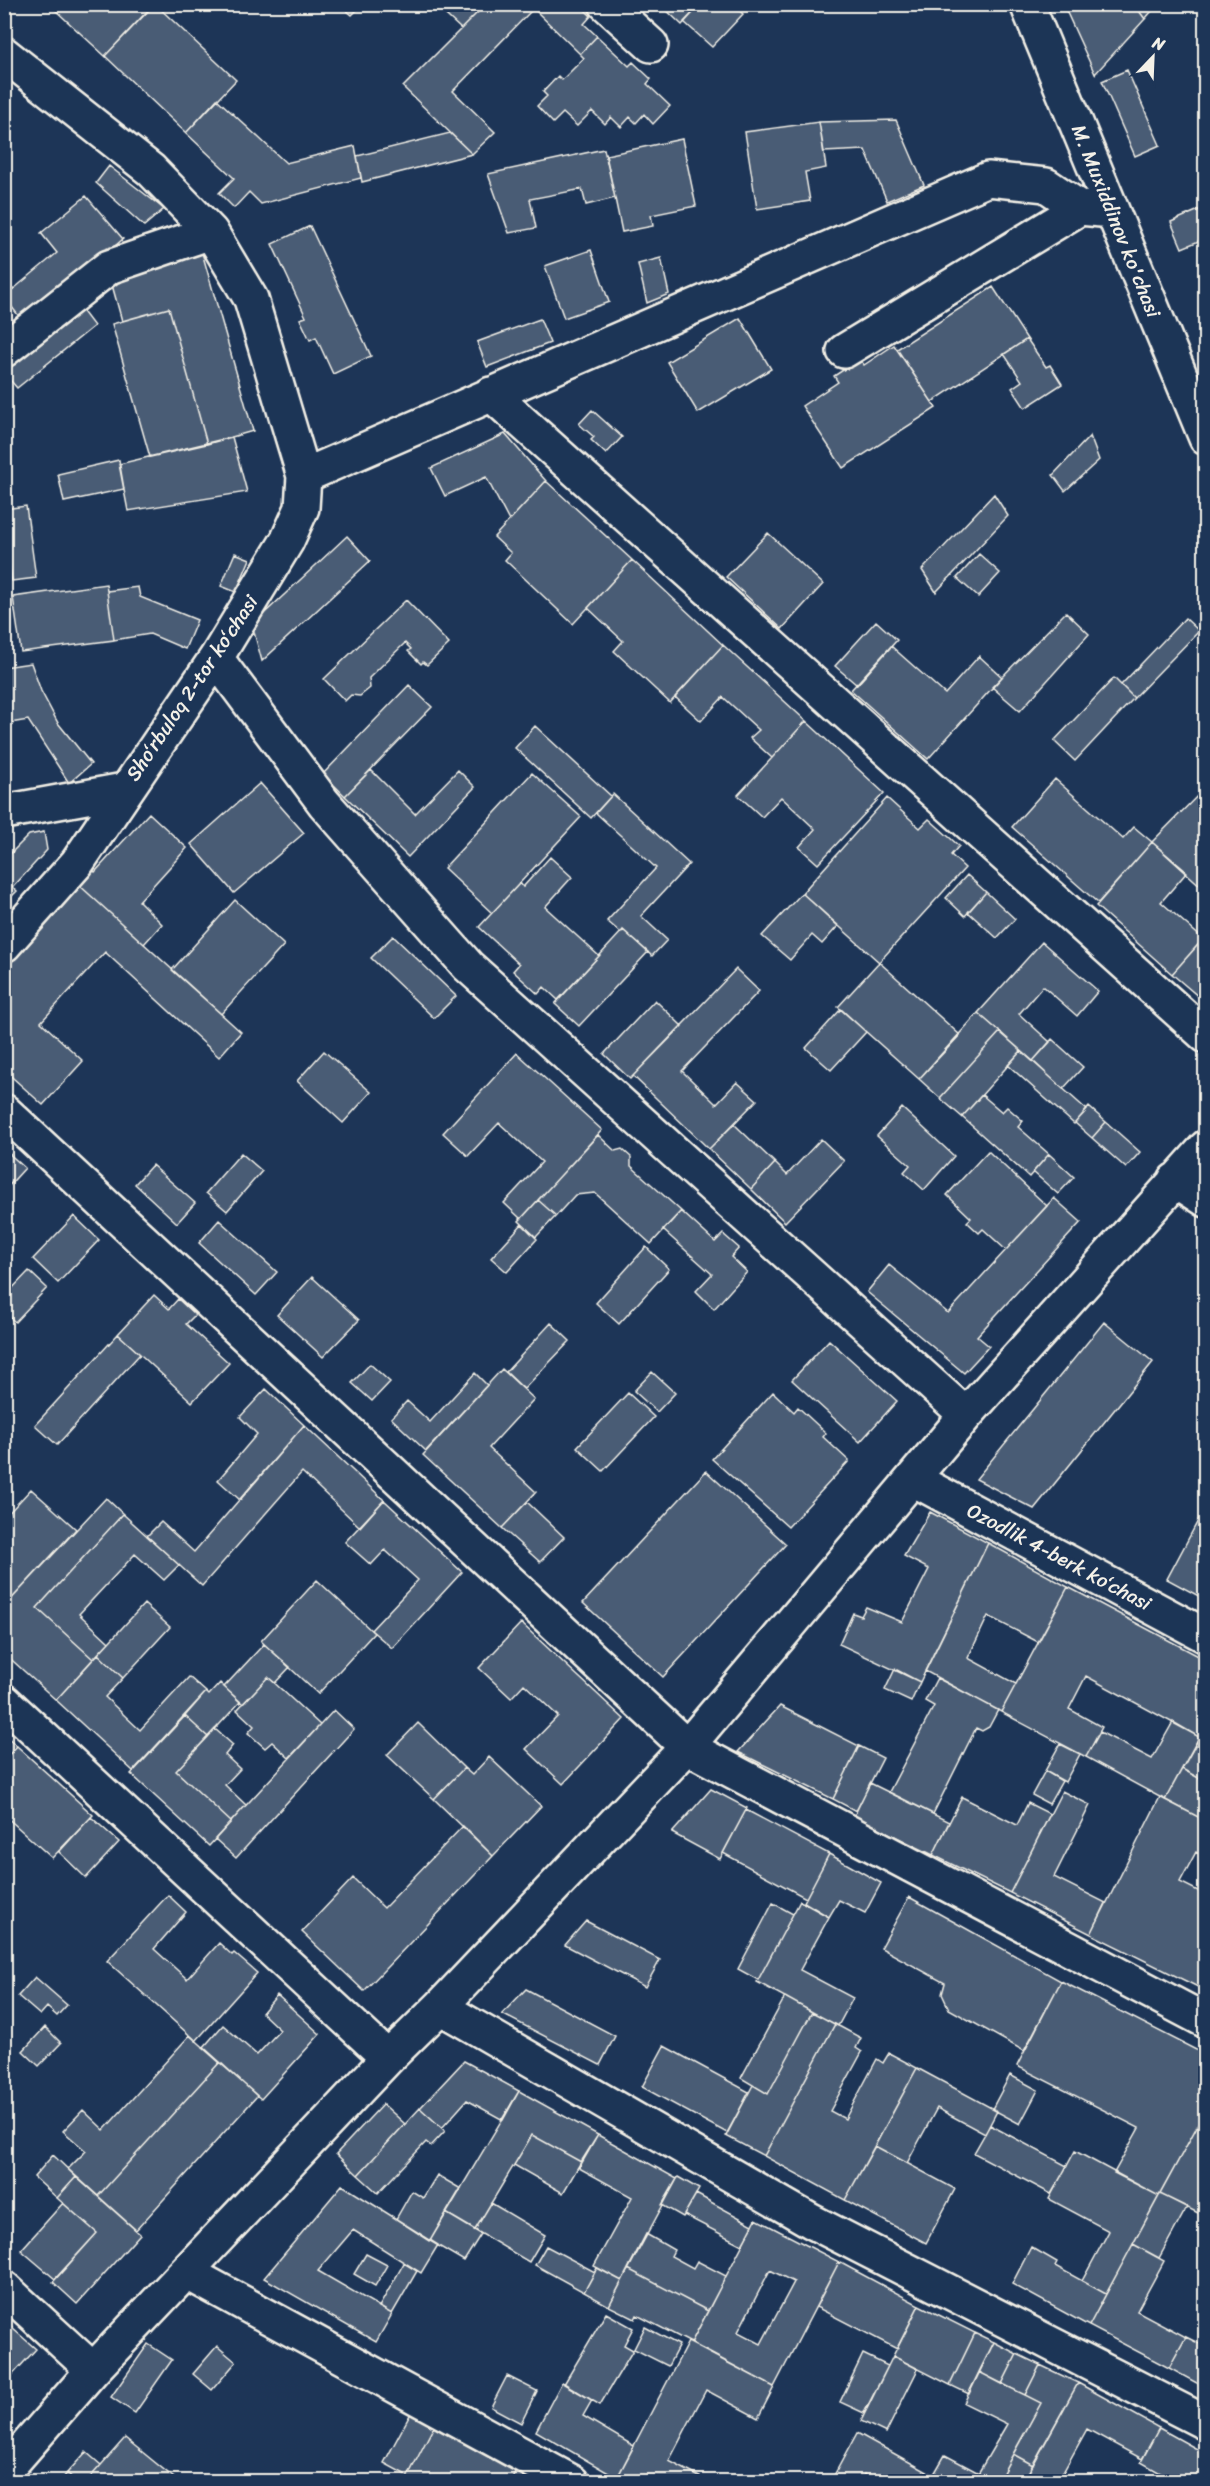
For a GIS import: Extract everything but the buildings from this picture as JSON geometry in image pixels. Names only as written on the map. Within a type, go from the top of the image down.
[{"type":"street","points":[[606,4],[651,45]]},
{"type":"street","name":"M. Muxiddinov ko'chasi","points":[[1027,4],[1096,209],[1206,438]]},
{"type":"street","points":[[4,54],[151,170],[211,232],[250,299],[304,476],[988,179],[1046,185],[1096,209]]},
{"type":"street","points":[[844,351],[1096,209]]},
{"type":"street","points":[[4,350],[109,267],[211,232]]},
{"type":"street","points":[[491,394],[1206,1036]]},
{"type":"street","name":"Shoʻrbuloq 2-tor koʻchasi","points":[[4,812],[124,790],[216,658],[287,541],[302,508],[304,476]]},
{"type":"street","points":[[216,658],[324,803],[468,966],[966,1415]]},
{"type":"street","points":[[4,945],[77,863],[124,790]]},
{"type":"street","points":[[4,1111],[687,1747],[1206,2021]]},
{"type":"street","points":[[4,2472],[93,2370],[387,2058],[440,2007],[687,1747],[966,1415],[1206,1147]]},
{"type":"street","points":[[1175,1180],[1206,1200]]},
{"type":"street","name":"Ozodlik 4-berk koʻchasi","points":[[913,1479],[1206,1636]]},
{"type":"street","points":[[4,1701],[387,2058]]},
{"type":"street","points":[[440,2007],[811,2222],[1206,2423]]},
{"type":"street","points":[[186,2272],[572,2481]]},
{"type":"street","points":[[4,2288],[93,2370]]}]
